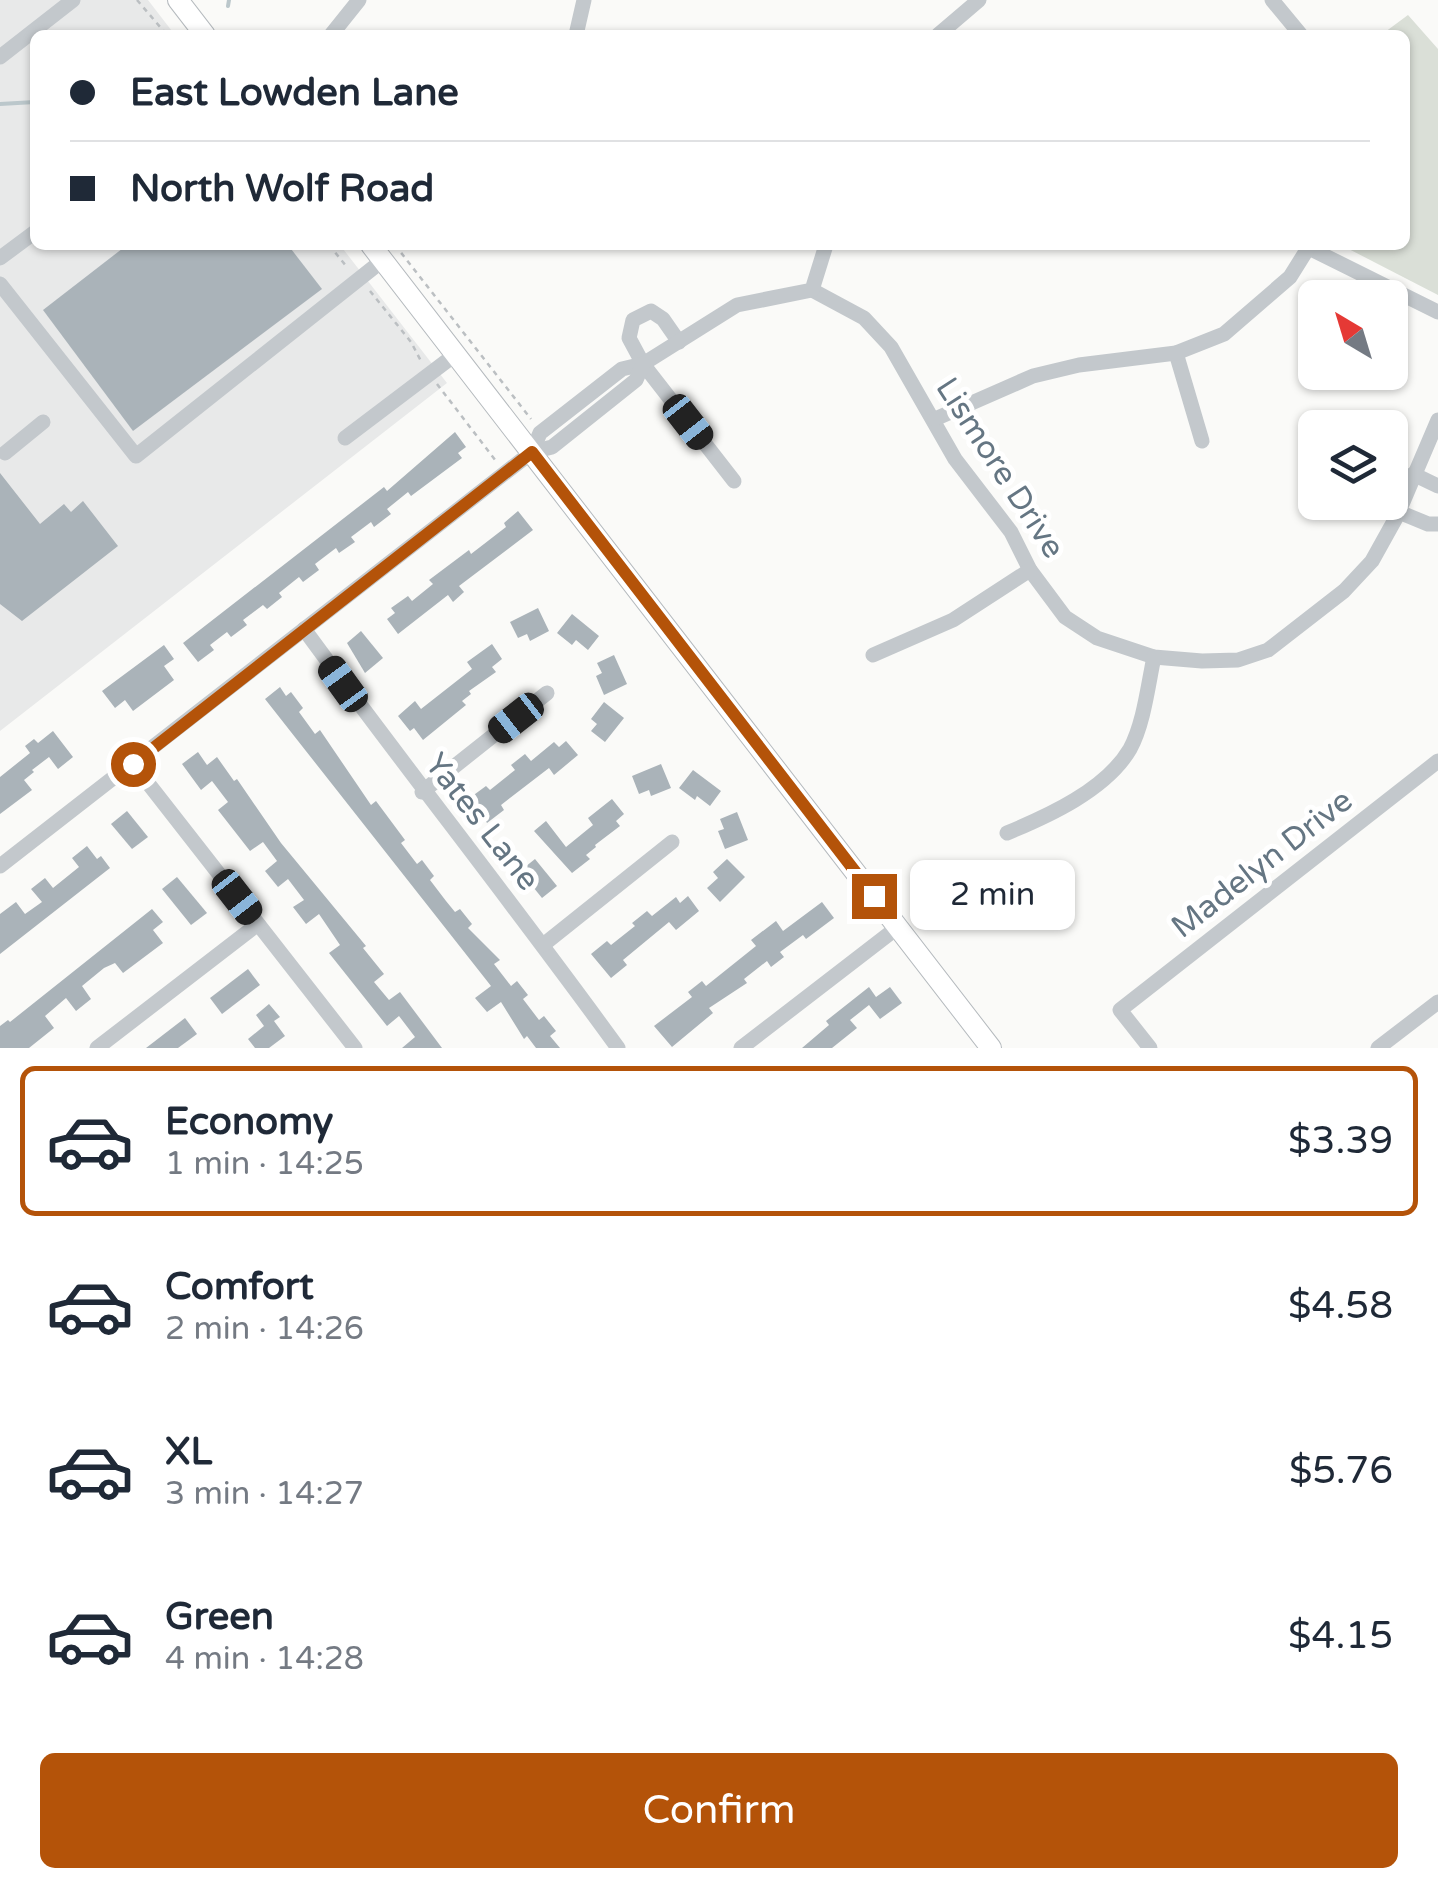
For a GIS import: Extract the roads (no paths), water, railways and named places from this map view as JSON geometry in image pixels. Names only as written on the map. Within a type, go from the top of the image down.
[{"type":"main road","points":[[178,0],[201,30]]},
{"type":"main road","points":[[383,250],[456,354],[991,1048]]},
{"type":"street","points":[[34,30],[72,0]]},
{"type":"street","points":[[335,30],[359,0]]},
{"type":"street","points":[[577,30],[584,0]]},
{"type":"street","points":[[944,30],[979,0]]},
{"type":"street","points":[[1272,0],[1296,30]]},
{"type":"street","points":[[0,57],[30,33]]},
{"type":"street","points":[[0,258],[30,236]]},
{"type":"street","points":[[0,284],[136,456],[358,279],[383,250]]},
{"type":"street","points":[[0,866],[532,452],[552,446],[636,380],[644,364],[737,305],[812,290],[824,250]]},
{"type":"street","points":[[934,419],[1033,376],[1079,364],[1176,353],[1224,334],[1290,277],[1307,250]]},
{"type":"street","points":[[1317,250],[1438,312]]},
{"type":"street","name":"Lismore Drive","points":[[812,290],[864,318],[891,347],[955,459],[1011,532],[1030,570],[1065,616],[1097,638],[1154,657],[1202,662],[1238,660],[1268,650],[1344,591],[1372,560],[1394,520]]},
{"type":"street","points":[[679,342],[663,320],[650,311],[633,320],[629,338],[644,364],[734,481]]},
{"type":"street","points":[[1176,353],[1202,441]]},
{"type":"street","points":[[345,438],[456,354]]},
{"type":"street","name":"Lismore Drive","points":[[1408,488],[1438,420]]},
{"type":"street","points":[[5,454],[43,422]]},
{"type":"street","points":[[1413,474],[1438,486]]},
{"type":"street","points":[[1408,516],[1438,524]]},
{"type":"street","points":[[873,655],[953,620],[1030,570]]},
{"type":"street","name":"Yates Lane","points":[[304,630],[618,1048]]},
{"type":"street","points":[[1006,833],[1054,814],[1094,787],[1130,749],[1154,657]]},
{"type":"street","points":[[422,792],[548,693]]},
{"type":"street","name":"Madelyn Drive","points":[[1150,1048],[1120,1010],[1438,761]]},
{"type":"street","points":[[133,764],[355,1048]]},
{"type":"street","points":[[543,945],[672,842]]},
{"type":"street","points":[[103,1046],[258,924]]},
{"type":"street","points":[[741,1048],[898,927]]},
{"type":"street","points":[[1378,1048],[1438,1002]]},
{"type":"waterway","points":[[228,6],[229,0]]},
{"type":"waterway","points":[[0,104],[30,102]]}]
